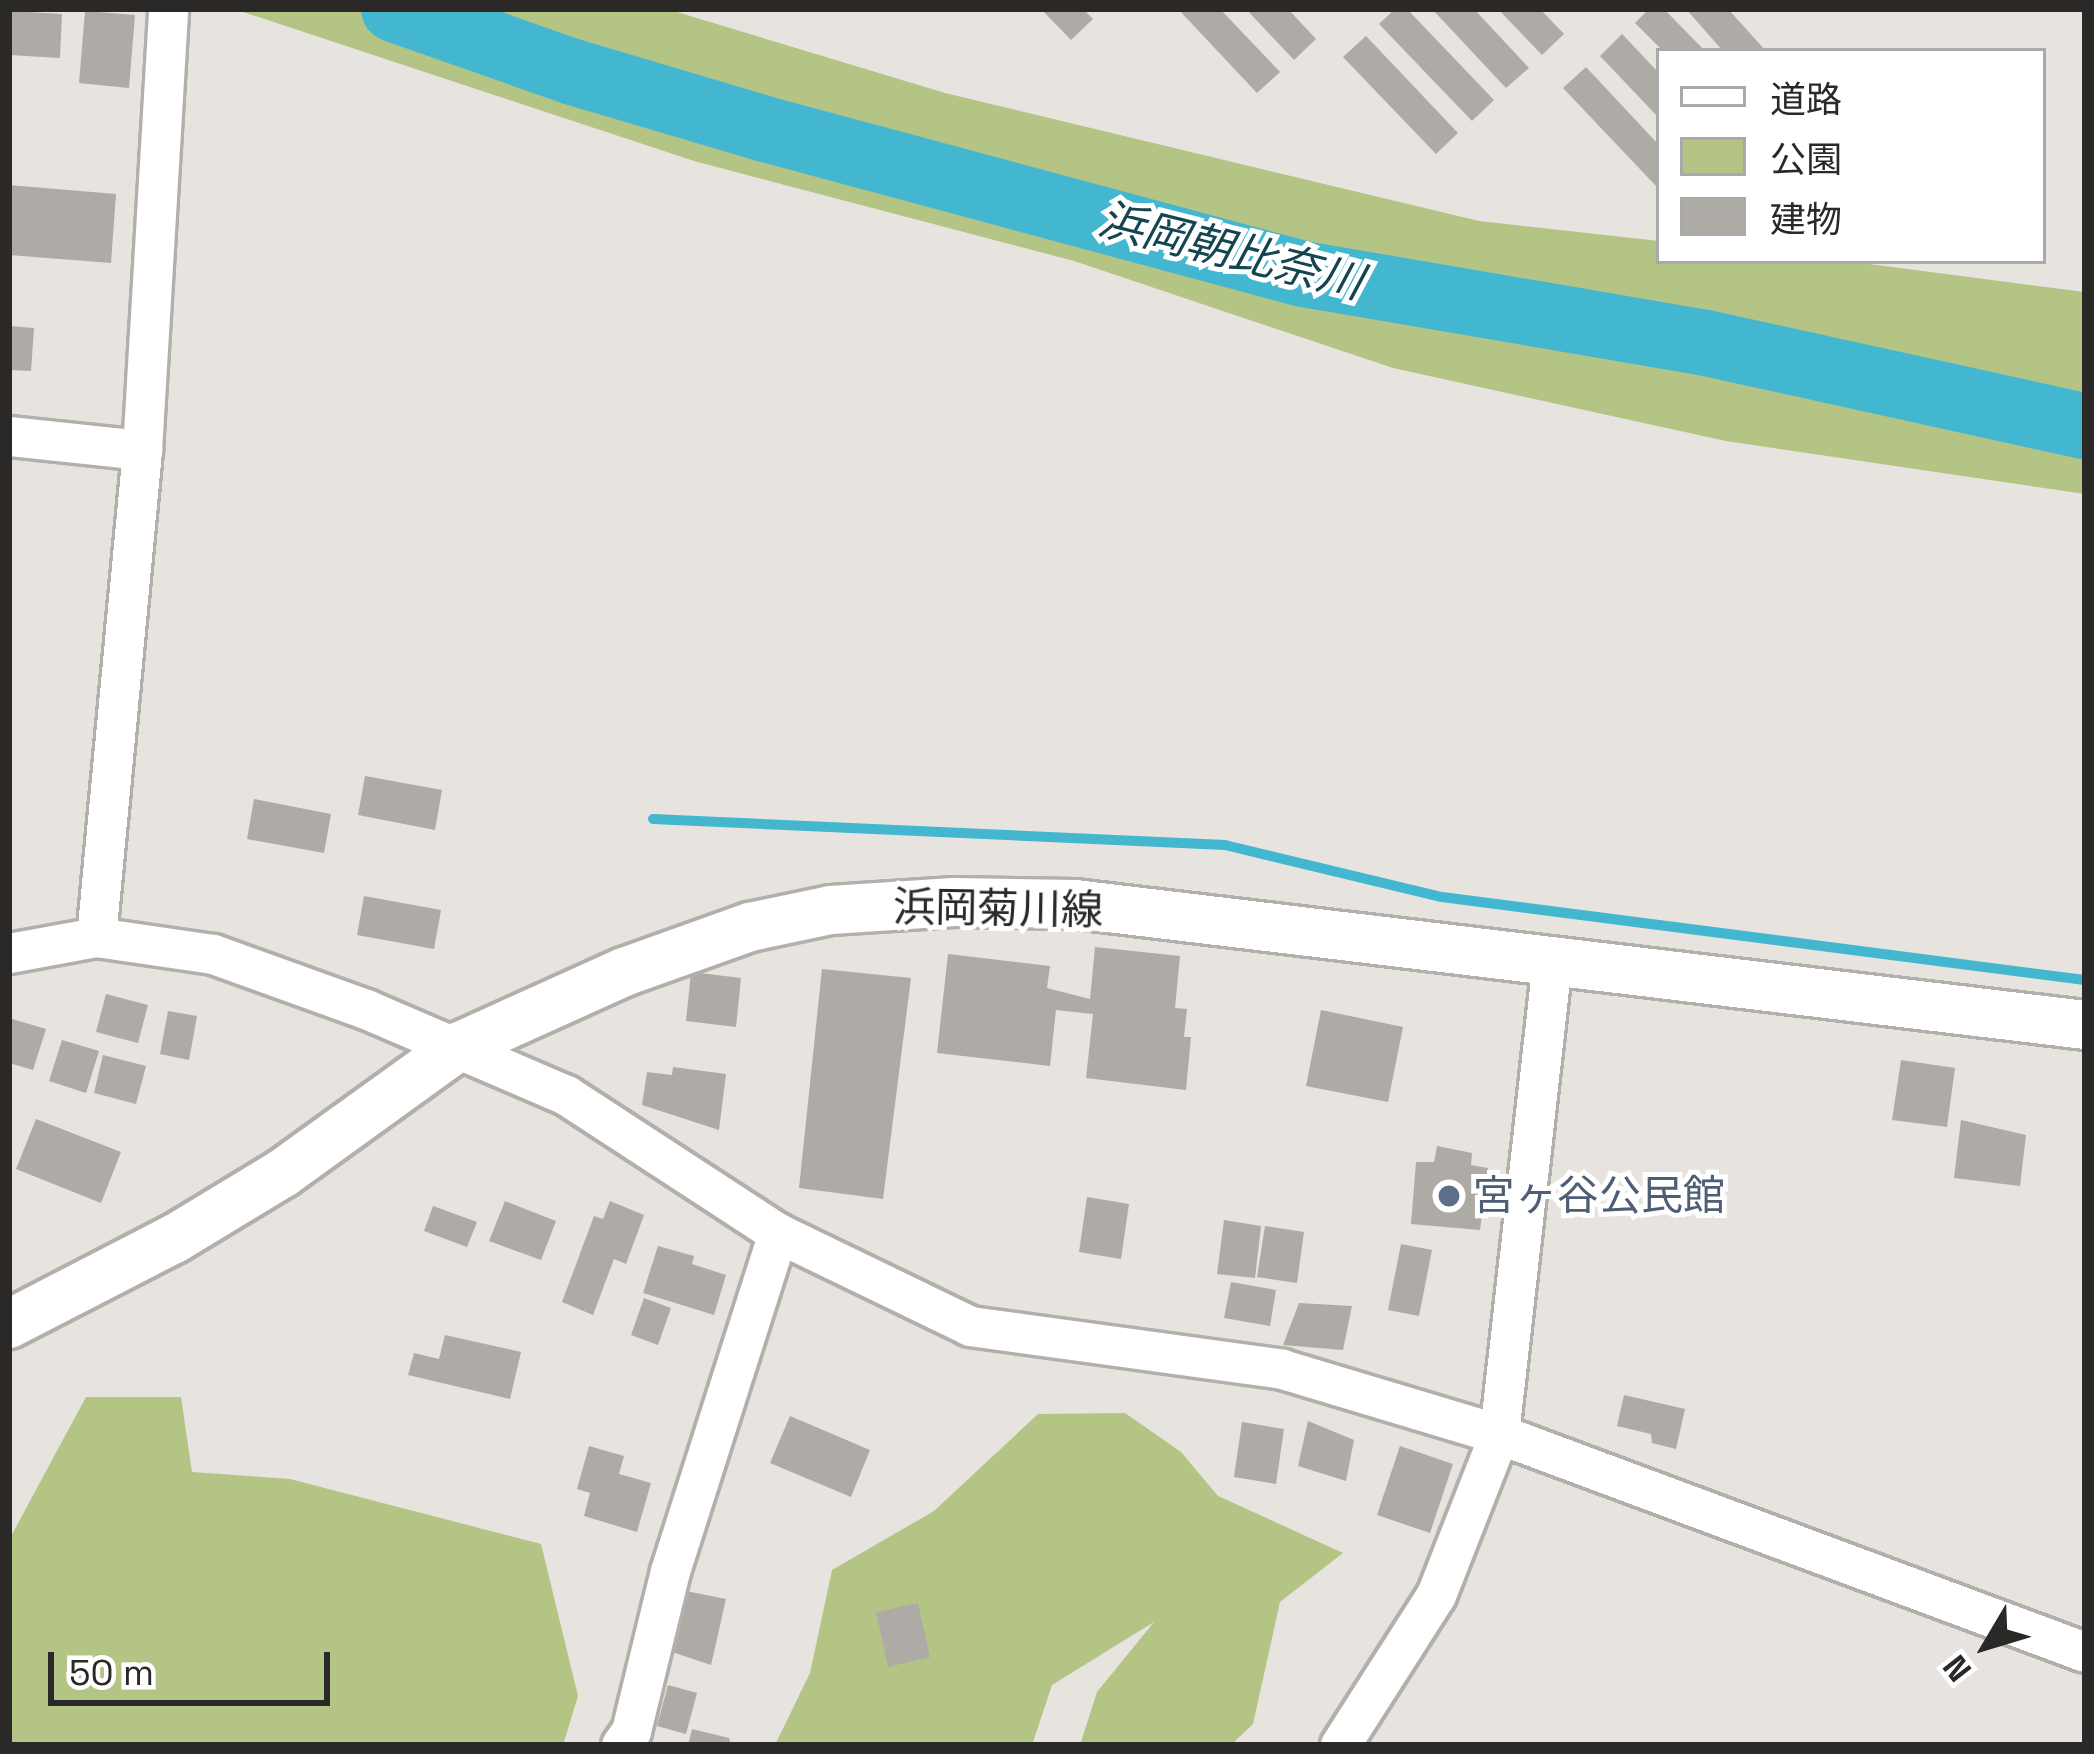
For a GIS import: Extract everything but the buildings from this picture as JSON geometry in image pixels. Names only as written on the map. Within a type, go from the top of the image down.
[{"type":"main road","name":"浜岡菊川線","points":[[9,1324],[174,1239],[283,1173],[458,1047],[624,972],[750,927],[831,910],[954,902],[1075,904],[2085,1025]]},
{"type":"street","points":[[96,937],[142,450],[168,9]]},
{"type":"street","points":[[9,436],[142,450]]},
{"type":"street","points":[[9,953],[96,937],[213,954],[458,1047],[566,1095],[778,1233],[970,1326],[1282,1369],[1499,1434],[2085,1652]]},
{"type":"street","points":[[1340,1745],[1436,1595],[1499,1434],[1552,961]]},
{"type":"street","points":[[621,1745],[631,1731],[670,1571],[778,1233]]},
{"type":"green space","points":[[234,9],[667,9],[945,93],[1479,221],[1656,241],[1656,264],[1869,264],[2085,292],[2085,494],[1726,441],[1393,368],[1074,261],[694,161]]},
{"type":"green space","points":[[86,1397],[181,1397],[192,1472],[290,1479],[541,1544],[578,1696],[563,1745],[9,1745],[9,1540]]},
{"type":"green space","points":[[1125,1413],[1181,1452],[1218,1496],[1343,1553],[1280,1602],[1253,1724],[1231,1745],[1080,1745],[1097,1692],[1154,1622],[1052,1685],[1032,1745],[775,1745],[810,1673],[832,1570],[934,1511],[1038,1414]]},
{"type":"waterway","name":"浜岡朝比奈川","points":[[394,9],[573,72],[765,129],[1303,274],[1706,343],[2085,426]]},
{"type":"waterway","points":[[653,819],[1225,845],[1442,897],[2085,980]]},
{"type":"place","name":"宮ヶ谷公民館","points":[[1449,1196]]}]
